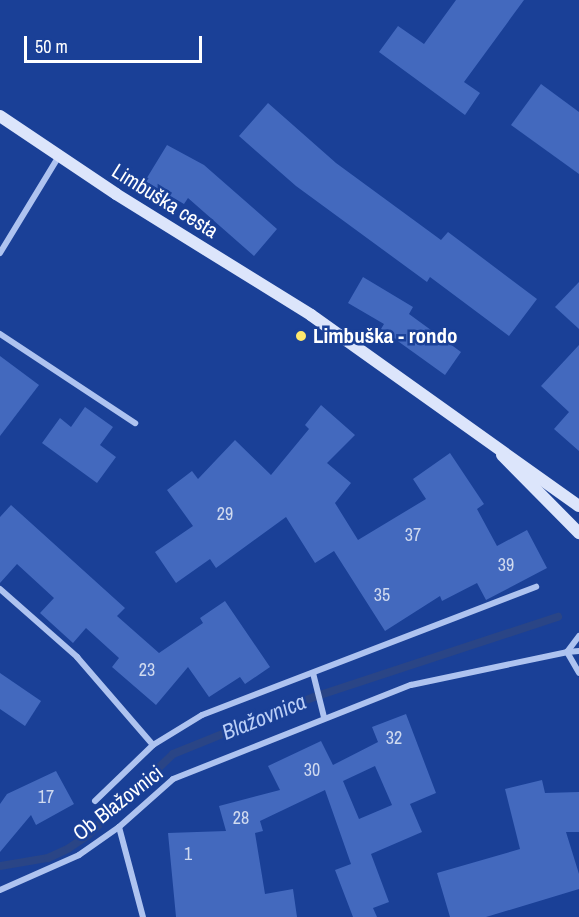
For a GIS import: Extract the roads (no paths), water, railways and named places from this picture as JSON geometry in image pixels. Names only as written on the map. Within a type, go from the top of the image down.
[{"type":"main road","name":"Limbuška cesta","points":[[0,116],[59,156],[311,315],[491,443]]},
{"type":"main road","points":[[491,443],[579,506]]},
{"type":"main road","points":[[491,443],[579,533]]},
{"type":"street","points":[[0,253],[59,156]]},
{"type":"street","points":[[0,334],[135,423]]},
{"type":"street","name":"Ob Blažovnici","points":[[95,801],[153,745],[202,715],[536,587]]},
{"type":"street","name":"Ob Blažovnici","points":[[0,589],[77,657],[153,745]]},
{"type":"street","points":[[579,636],[567,652],[579,673]]},
{"type":"street","name":"Ob Blažovnici","points":[[0,890],[79,855],[119,827],[173,779],[324,717],[411,685],[579,651]]},
{"type":"street","points":[[313,673],[324,717]]},
{"type":"street","points":[[119,827],[143,917]]},
{"type":"waterway","name":"Blažovnica","points":[[0,866],[48,858],[69,848],[88,835],[173,754],[314,697],[558,617]]},
{"type":"place","name":"Limbuška - rondo","points":[[301,336]]}]
